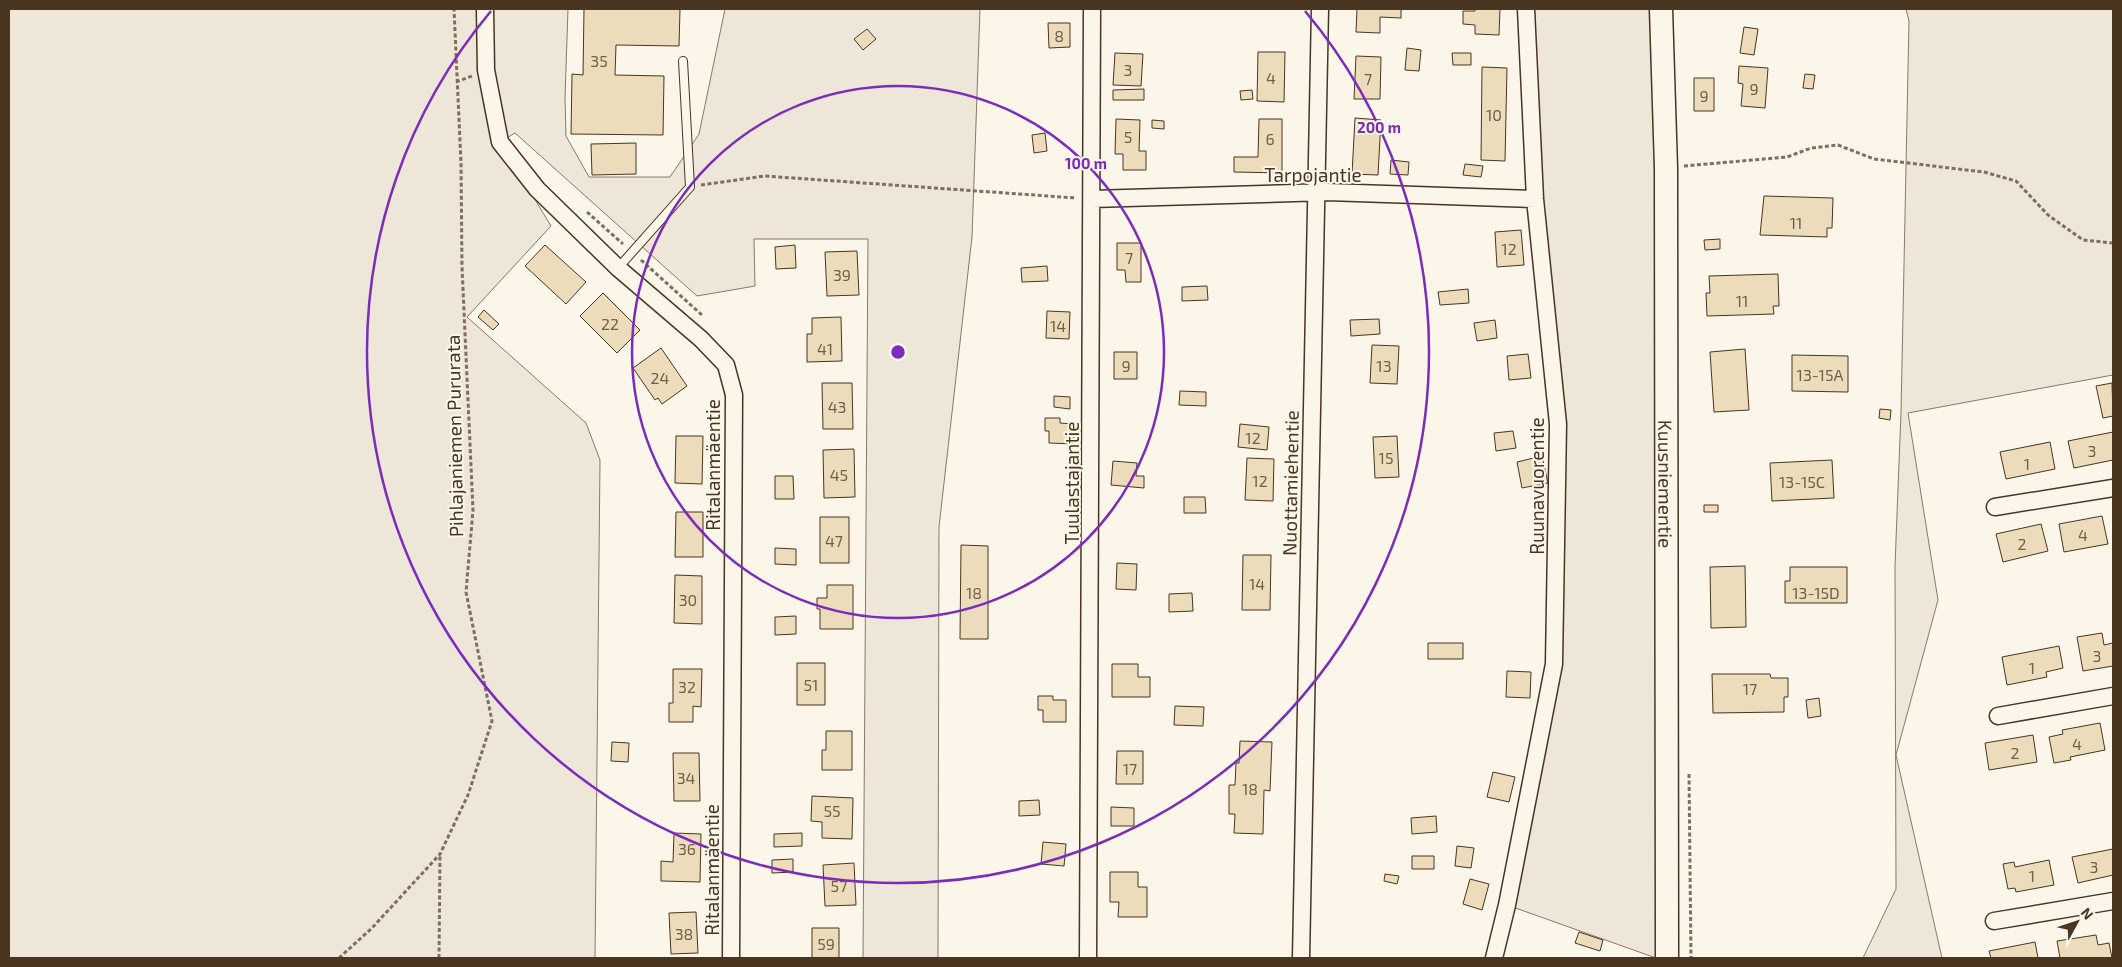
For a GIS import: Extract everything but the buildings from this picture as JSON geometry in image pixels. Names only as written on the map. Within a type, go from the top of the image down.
[{"type":"street","name":"Ritalanmäentie","points":[[485,9],[486,70],[500,142],[537,189],[618,268],[701,339],[726,365],[734,395],[731,958]]},
{"type":"street","name":"Tuulastajantie","points":[[1088,958],[1092,9]]},
{"type":"street","name":"Nuottamiehentie","points":[[1301,958],[1320,9]]},
{"type":"street","name":"Ruunavuorentie","points":[[1494,958],[1507,905],[1554,664],[1558,424],[1535,199],[1526,9]]},
{"type":"street","name":"Kuusniementie","points":[[1661,9],[1666,168],[1667,958]]},
{"type":"street","name":"Tarpojantie","points":[[1092,199],[1315,193],[1535,199]]},
{"type":"street","points":[[1995,507],[2113,488]]},
{"type":"street","points":[[1998,716],[2113,696]]},
{"type":"street","points":[[1994,921],[2113,901]]},
{"type":"lane","points":[[618,268],[690,187],[683,61]]},
{"type":"path","name":"Pihlajaniemen Pururata","points":[[339,958],[372,928],[440,854],[468,795],[492,721],[466,592],[473,510],[462,267],[461,163],[454,9]]},
{"type":"path","points":[[1666,168],[1787,157],[1811,148],[1838,145],[1874,159],[1984,172],[2016,181],[2048,215],[2083,240],[2113,243]]},
{"type":"path","points":[[690,187],[766,176],[1092,199]]},
{"type":"path","points":[[583,208],[704,317]]},
{"type":"path","points":[[439,958],[440,854]]},
{"type":"shaded area","points":[[9,9],[568,9],[565,98],[566,136],[589,177],[670,177],[699,134],[725,9],[980,9],[972,237],[939,527],[938,958],[863,958],[868,239],[754,239],[755,286],[697,296],[515,133],[500,142],[551,226],[467,317],[586,423],[600,460],[595,958],[9,958]]},
{"type":"shaded area","points":[[1526,9],[1661,9],[1656,958],[1507,905],[1554,664],[1558,424]]},
{"type":"shaded area","points":[[1906,9],[2113,9],[2113,375],[1908,413],[1938,600],[1896,755],[1942,958],[1863,958],[1896,889],[1895,566],[1901,412],[1909,21]]}]
